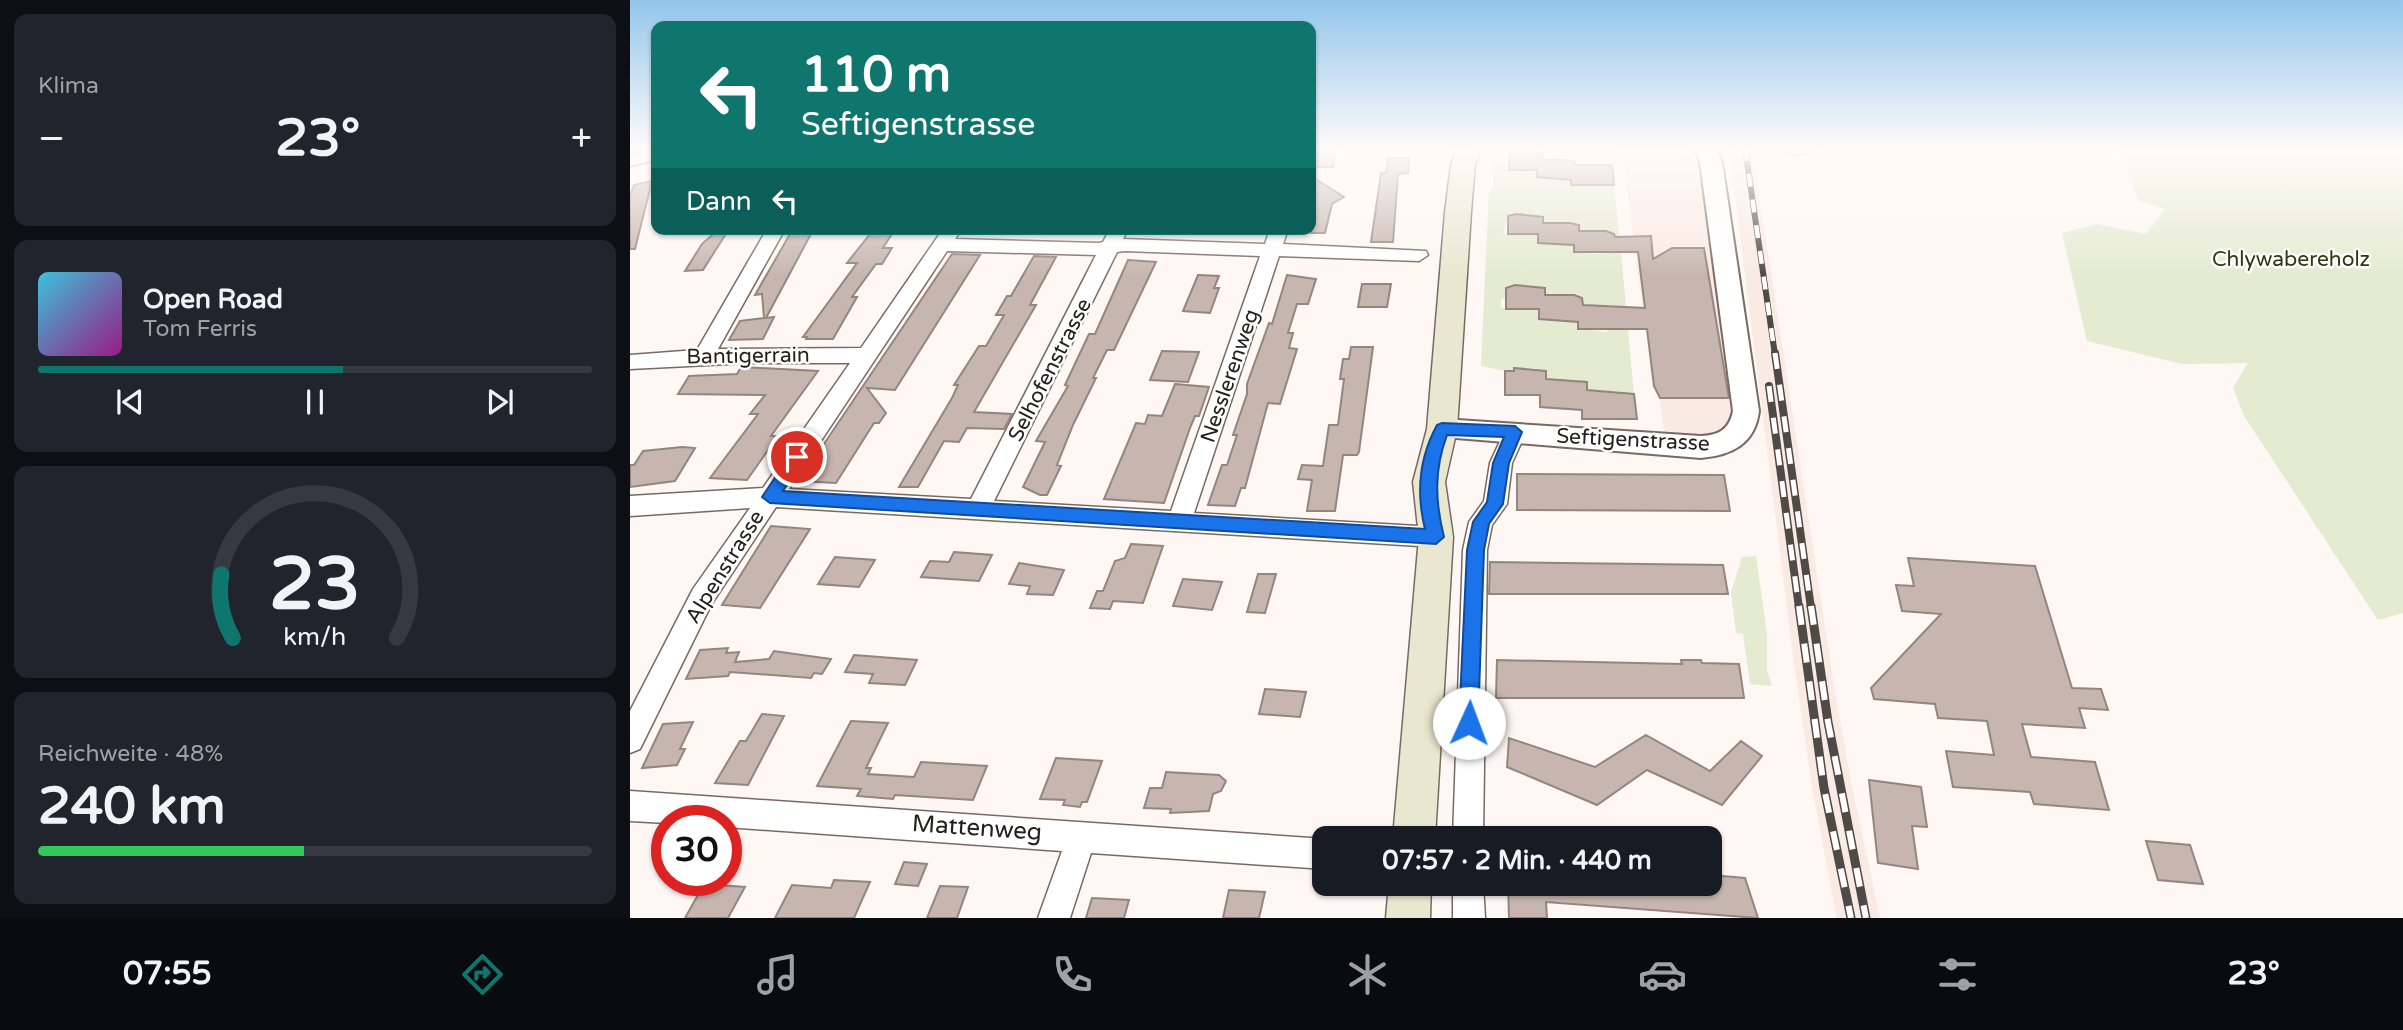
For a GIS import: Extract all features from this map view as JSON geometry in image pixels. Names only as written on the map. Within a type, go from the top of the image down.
[{"type":"main road","points":[[1414,826],[1436,537],[1450,504],[1452,455],[1442,429],[1461,191]]},
{"type":"main road","points":[[1408,918],[1409,896]]},
{"type":"street","name":"Seftigenstrasse","points":[[1442,429],[1712,447],[1727,443],[1743,428],[1746,411],[1716,191]]},
{"type":"street","points":[[704,355],[773,235]]},
{"type":"street","points":[[948,237],[1099,249],[1116,238],[1277,239],[1419,255]]},
{"type":"street","name":"Alpenstrasse","points":[[630,740],[702,597],[948,237]]},
{"type":"street","name":"Selhofenstrasse","points":[[978,509],[1116,238]]},
{"type":"street","name":"Nesslerenweg","points":[[1179,522],[1277,239]]},
{"type":"street","name":"Bantigerrain","points":[[630,362],[704,355],[791,353],[866,356]]},
{"type":"street","points":[[1468,826],[1475,550],[1481,522],[1495,504],[1501,463],[1515,432]]},
{"type":"street","points":[[630,506],[770,497],[1436,537]]},
{"type":"street","name":"Mattenweg","points":[[630,806],[1082,835],[1312,853]]},
{"type":"street","points":[[1054,918],[1082,835]]},
{"type":"street","points":[[1468,896],[1469,918]]},
{"type":"shaded area","points":[[1628,191],[1708,191],[1741,414],[1725,436],[1670,440],[1664,432],[1660,401],[1653,387]]},
{"type":"shaded area","points":[[1734,191],[1759,191],[1834,686],[1880,918],[1837,918],[1812,787]]},
{"type":"green space","points":[[1489,191],[1615,191],[1620,243],[1615,243],[1614,234],[1579,233],[1570,223],[1543,225],[1543,217],[1508,217],[1503,234],[1538,234],[1555,245],[1574,243],[1592,254],[1621,252],[1627,318],[1612,305],[1583,307],[1582,298],[1545,298],[1536,286],[1515,285],[1506,298],[1501,299],[1501,308],[1539,309],[1539,319],[1577,319],[1578,329],[1607,332],[1607,329],[1628,329],[1635,406],[1619,391],[1588,393],[1587,382],[1555,379],[1546,382],[1546,371],[1537,371],[1537,368],[1505,371],[1481,366]]},
{"type":"green space","name":"Chlywabereholz","points":[[2135,191],[2403,191],[2403,613],[2378,620],[2244,416],[2233,387],[2248,363],[2182,364],[2087,341],[2062,233],[2097,224],[2146,234],[2165,209],[2138,200]]},
{"type":"green space","points":[[1756,556],[1767,634],[1767,670],[1772,686],[1750,684],[1743,634],[1736,633],[1731,593],[1742,557]]},
{"type":"building","points":[[632,191],[650,191],[635,249],[630,249]]},
{"type":"building","points":[[1316,191],[1334,191],[1344,197],[1332,204],[1325,233],[1316,233]]},
{"type":"building","points":[[1378,191],[1397,191],[1393,242],[1371,242]]},
{"type":"building","points":[[1516,214],[1543,217],[1543,223],[1579,225],[1579,231],[1606,231],[1615,237],[1651,236],[1653,259],[1672,248],[1704,248],[1729,398],[1660,398],[1654,386],[1647,329],[1578,329],[1578,322],[1539,319],[1539,309],[1506,309],[1506,288],[1515,285],[1545,288],[1545,295],[1574,295],[1582,298],[1583,305],[1645,308],[1638,252],[1574,252],[1574,245],[1538,243],[1538,234],[1508,234],[1508,216]]},
{"type":"building","points":[[712,235],[725,235],[703,270],[685,271],[702,244]]},
{"type":"building","points":[[789,235],[810,235],[766,318],[774,317],[763,339],[729,340],[740,321],[764,318],[762,294],[755,295]]},
{"type":"building","points":[[869,235],[891,235],[883,248],[892,248],[882,264],[876,264],[852,297],[857,297],[833,339],[806,339],[807,337],[803,337],[857,263],[847,263]]},
{"type":"building","points":[[952,254],[980,255],[895,390],[867,388],[886,413],[879,423],[874,423],[836,483],[799,481]]},
{"type":"building","points":[[1034,256],[1056,257],[1030,305],[1036,305],[974,412],[1012,414],[1004,429],[967,428],[959,442],[944,441],[918,487],[899,487],[952,398],[958,385],[954,385],[979,346],[986,346],[1004,315],[996,315],[1007,296],[1011,296]]},
{"type":"building","points":[[1128,260],[1156,262],[1114,350],[1107,350],[1093,378],[1096,378],[1073,425],[1057,465],[1061,466],[1047,495],[1040,495],[1023,487],[1045,442],[1036,441],[1068,386],[1065,385],[1089,334],[1095,334]]},
{"type":"building","points":[[1198,275],[1219,276],[1214,288],[1219,288],[1210,313],[1183,311]]},
{"type":"building","points":[[1287,275],[1316,279],[1308,304],[1297,304],[1288,333],[1293,333],[1289,348],[1297,349],[1280,404],[1268,403],[1245,488],[1241,488],[1235,506],[1208,505],[1222,465],[1227,465],[1237,435],[1233,435],[1247,394],[1247,384],[1269,323],[1272,324]]},
{"type":"building","points":[[1362,284],[1391,284],[1387,307],[1358,307]]},
{"type":"building","points":[[1351,347],[1373,347],[1359,452],[1357,455],[1343,455],[1335,511],[1307,511],[1312,480],[1298,479],[1302,465],[1323,466],[1329,425],[1338,425],[1344,379],[1340,379],[1343,359],[1349,359]]},
{"type":"building","points":[[1162,351],[1199,352],[1188,382],[1150,380]]},
{"type":"building","points":[[741,367],[818,371],[771,436],[778,436],[747,480],[710,478],[758,414],[750,414],[765,395],[678,394],[689,376],[737,374]]},
{"type":"building","points":[[1514,368],[1546,371],[1546,379],[1587,382],[1587,390],[1634,394],[1637,419],[1582,419],[1582,410],[1540,407],[1540,395],[1505,395],[1505,371],[1514,371]]},
{"type":"building","points":[[1175,384],[1209,387],[1199,416],[1195,416],[1190,428],[1164,503],[1104,499],[1136,423],[1145,424],[1148,415],[1162,416]]},
{"type":"building","points":[[695,448],[675,481],[630,487],[630,465],[634,465],[643,451]]},
{"type":"building","points":[[1517,474],[1724,475],[1730,511],[1517,510]]},
{"type":"building","points":[[771,526],[810,529],[760,608],[722,605]]},
{"type":"building","points":[[1131,544],[1163,546],[1143,603],[1113,601],[1110,609],[1090,608],[1097,591],[1103,591],[1115,561],[1125,558]]},
{"type":"building","points":[[954,552],[992,555],[979,581],[921,577],[930,561],[949,562]]},
{"type":"building","points":[[835,557],[875,560],[859,587],[818,584]]},
{"type":"building","points":[[1908,558],[2035,566],[2072,688],[2101,689],[2108,710],[2079,708],[2085,728],[2022,724],[2031,757],[2095,762],[2109,810],[2034,804],[2030,792],[1953,787],[1946,751],[1994,755],[1987,721],[1938,718],[1935,704],[1874,699],[1871,688],[1941,614],[1902,611],[1896,585],[1914,586]]},
{"type":"building","points":[[1490,562],[1723,565],[1728,594],[1489,594]]},
{"type":"building","points":[[1019,563],[1064,570],[1053,595],[1027,594],[1030,586],[1009,584]]},
{"type":"building","points":[[1258,574],[1276,574],[1265,613],[1247,612]]},
{"type":"building","points":[[1183,579],[1222,582],[1212,610],[1173,606]]},
{"type":"building","points":[[728,648],[726,653],[739,652],[735,662],[769,659],[774,651],[831,659],[822,674],[814,673],[811,678],[730,672],[728,676],[686,679],[700,650]]},
{"type":"building","points":[[854,655],[917,660],[905,685],[869,683],[873,674],[845,672]]},
{"type":"building","points":[[1497,660],[1682,664],[1681,660],[1701,660],[1702,663],[1739,664],[1744,698],[1496,698]]},
{"type":"building","points":[[1265,689],[1306,692],[1300,717],[1259,714]]},
{"type":"building","points":[[762,714],[784,716],[748,785],[715,783],[740,741],[746,741]]},
{"type":"building","points":[[851,721],[888,723],[866,768],[871,768],[868,774],[914,777],[921,762],[987,766],[973,800],[895,795],[893,799],[857,796],[861,789],[817,786]]},
{"type":"building","points":[[693,722],[680,749],[685,749],[677,765],[642,768],[663,724]]},
{"type":"building","points":[[1646,735],[1710,771],[1741,741],[1762,756],[1722,805],[1647,770],[1597,805],[1507,767],[1509,738],[1595,767]]},
{"type":"building","points":[[1056,758],[1102,761],[1087,802],[1082,802],[1080,807],[1063,805],[1065,800],[1040,799]]},
{"type":"building","points":[[1166,772],[1219,775],[1226,781],[1221,791],[1213,794],[1209,811],[1170,813],[1171,809],[1144,808],[1150,788],[1162,788]]},
{"type":"building","points":[[1869,780],[1921,787],[1927,827],[1912,826],[1918,869],[1878,863]]},
{"type":"building","points":[[2146,841],[2190,845],[2203,884],[2158,880]]},
{"type":"building","points":[[904,862],[927,864],[918,886],[895,884]]},
{"type":"building","points":[[1722,876],[1745,878],[1758,918],[1546,902],[1547,918],[1509,918],[1508,896],[1722,896]]},
{"type":"building","points":[[834,880],[870,882],[854,918],[775,918],[792,885],[831,888]]},
{"type":"building","points":[[940,886],[968,887],[957,918],[927,918]]},
{"type":"building","points":[[1229,890],[1265,892],[1259,918],[1223,918]]},
{"type":"building","points":[[697,896],[740,896],[728,918],[685,918]]},
{"type":"building","points":[[1092,898],[1129,900],[1124,918],[1086,918]]},
{"type":"railway","points":[[1751,191],[1775,355]]},
{"type":"railway","points":[[1775,353],[1811,608]]},
{"type":"railway","points":[[1769,386],[1799,608]]},
{"type":"railway","points":[[1799,606],[1824,788],[1851,918]]},
{"type":"railway","points":[[1811,606],[1828,722],[1866,918]]},
{"type":"route","points":[[797,457],[770,497],[1436,537],[1427,504],[1431,457],[1442,429],[1515,432],[1501,463],[1495,504],[1481,522],[1475,550],[1469,723]]}]
